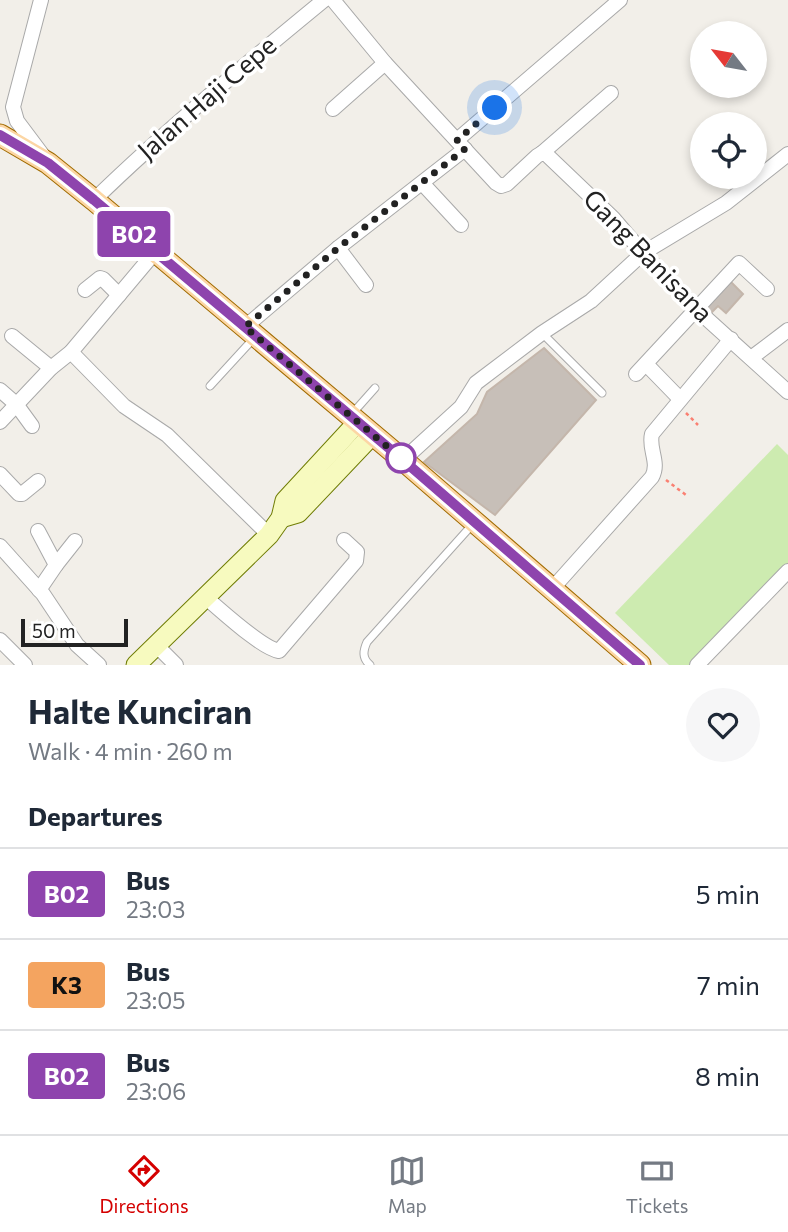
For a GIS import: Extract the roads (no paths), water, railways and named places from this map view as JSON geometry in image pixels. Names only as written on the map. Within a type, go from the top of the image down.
[{"type":"main road","points":[[0,135],[48,163],[94,200],[403,460],[640,665]]},
{"type":"main road","points":[[136,665],[269,535],[281,518],[298,513],[360,424]]},
{"type":"street","points":[[40,0],[13,107],[17,121],[48,163]]},
{"type":"street","points":[[299,0],[310,12]]},
{"type":"street","name":"Jalan Haji Cepe","points":[[94,200],[183,117],[324,0]]},
{"type":"street","points":[[332,0],[384,63],[501,186],[507,184],[611,93]]},
{"type":"street","points":[[250,332],[338,248],[423,184],[461,145],[620,0]]},
{"type":"street","points":[[333,108],[384,63]]},
{"type":"street","name":"Gang Banisana","points":[[542,153],[613,218],[695,308],[788,392]]},
{"type":"street","points":[[403,460],[461,407],[476,383],[590,301],[643,253],[726,203],[788,154]]},
{"type":"street","points":[[423,184],[461,225]]},
{"type":"street","points":[[338,248],[366,285]]},
{"type":"street","points":[[0,422],[51,368],[71,352],[155,252]]},
{"type":"street","points":[[680,399],[641,369],[739,263],[766,289]]},
{"type":"street","points":[[85,290],[100,278],[119,295]]},
{"type":"street","points":[[751,358],[788,330]]},
{"type":"street","points":[[12,336],[51,368]]},
{"type":"street","points":[[552,589],[655,472],[650,439],[652,434],[731,340]]},
{"type":"street","points":[[71,352],[124,406],[167,435],[269,535]]},
{"type":"street","points":[[0,390],[16,404],[32,426]]},
{"type":"street","points":[[0,474],[19,494],[38,481]]},
{"type":"street","points":[[38,531],[57,565]]},
{"type":"street","points":[[205,597],[260,641],[273,650],[279,650],[356,561],[357,552],[344,540]]},
{"type":"street","points":[[39,590],[75,541]]},
{"type":"street","points":[[1,548],[39,590],[77,645],[99,665]]},
{"type":"street","points":[[697,665],[788,571]]},
{"type":"street","points":[[0,640],[25,665]]},
{"type":"street","points":[[156,645],[176,665]]},
{"type":"lane","points":[[210,386],[250,332]]},
{"type":"lane","points":[[542,333],[602,393]]},
{"type":"lane","points":[[360,424],[375,388]]},
{"type":"lane","points":[[370,665],[363,651],[367,642],[475,522]]}]
